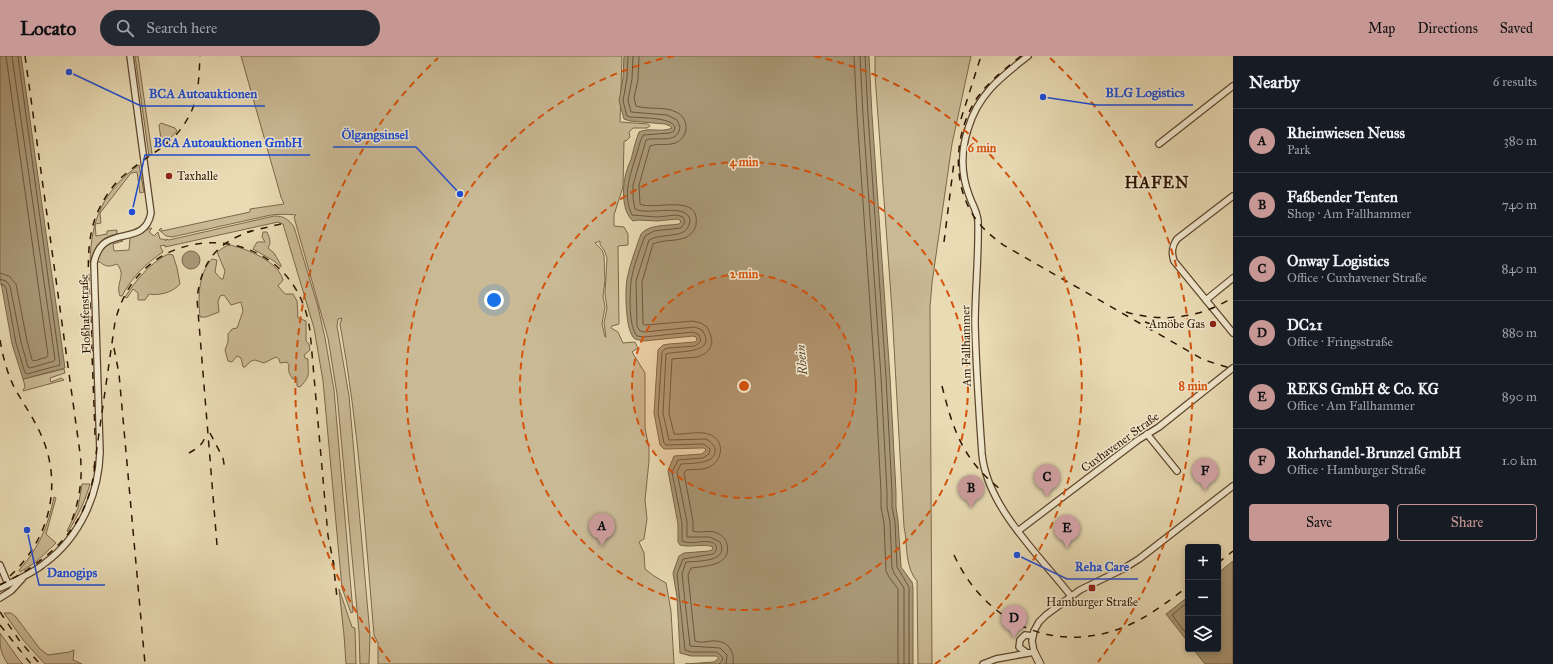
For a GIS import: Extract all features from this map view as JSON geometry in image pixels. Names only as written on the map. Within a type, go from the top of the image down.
[{"type":"street","name":"Floßhafenstraße","points":[[0,588],[24,577],[45,564],[54,556],[77,528],[92,497],[98,472],[100,452],[94,263],[98,251],[106,241],[139,232],[148,222],[151,213],[130,56]]},
{"type":"street","name":"Am Fallhammer","points":[[1028,56],[999,79],[980,102],[970,121],[964,148],[963,171],[967,189],[978,219],[975,324],[983,464],[991,488],[1003,510],[1018,531],[1071,596]]},
{"type":"street","points":[[1159,144],[1232,89]]},
{"type":"street","points":[[1233,196],[1177,239],[1172,249],[1174,261],[1233,333]]},
{"type":"street","points":[[1206,300],[1233,278]]},
{"type":"street","name":"Cuxhavener Straße","points":[[1018,531],[1138,440],[1159,427],[1233,368]]},
{"type":"street","points":[[1147,434],[1177,471]]},
{"type":"street","points":[[1031,653],[1033,636],[1042,618],[1071,596],[1094,582],[1123,569],[1139,559],[1233,486]]},
{"type":"street","points":[[0,565],[8,584]]},
{"type":"street","name":"Floßhafenstraße","points":[[0,597],[11,591],[24,577]]},
{"type":"street","name":"Floßhafenstraße","points":[[0,597],[5,592],[8,584]]},
{"type":"street","points":[[1033,636],[1025,636],[1020,640],[1019,647],[1031,653],[1040,664]]},
{"type":"street","points":[[982,664],[996,659],[1031,653]]},
{"type":"shaded area","points":[[135,56],[138,56],[152,154],[149,156]]},
{"type":"shaded area","points":[[241,56],[622,56],[620,122],[648,124],[650,126],[647,128],[633,128],[629,132],[630,137],[624,141],[623,187],[614,215],[614,226],[624,227],[628,234],[628,245],[618,246],[619,324],[612,326],[611,328],[618,332],[623,343],[635,342],[638,348],[632,352],[645,373],[645,428],[649,448],[645,500],[647,519],[644,539],[639,542],[644,553],[645,569],[666,583],[671,611],[674,664],[378,664],[378,643],[374,635],[357,440],[347,363],[340,324],[342,318],[338,319],[337,326],[349,396],[370,635],[369,664],[360,664],[359,632],[337,394],[328,338],[294,217],[296,215],[271,215],[172,237],[166,236],[159,230],[161,228],[162,231],[250,212],[250,209],[284,204]],"holes":[[[600,241],[600,245],[607,258],[605,294],[607,308],[604,323],[606,337],[602,324],[605,307],[603,296],[605,280],[604,256],[602,250],[595,243]]]},
{"type":"shaded area","points":[[875,56],[971,56],[952,144],[932,283],[930,307],[932,664],[918,664],[917,581],[913,576],[909,564],[904,527],[892,310],[875,75]]},
{"type":"shaded area","points":[[161,123],[175,128],[177,131],[162,147],[159,125]]},
{"type":"shaded area","points":[[139,165],[144,192],[140,193],[137,172],[131,173],[100,213],[101,223],[95,224],[101,207],[116,185]]},
{"type":"shaded area","points":[[274,216],[286,218],[294,227],[318,307],[325,338],[334,390],[353,612],[351,613],[342,588],[323,381],[314,328],[283,224],[278,222],[165,247],[165,245],[160,246],[163,252],[150,261],[140,271],[122,296],[120,296],[119,291],[121,276],[120,268],[117,264],[108,266],[97,262],[100,254],[108,245],[121,240],[123,241],[113,244],[114,251],[129,250],[130,238],[152,228],[149,232],[154,236],[158,232],[160,239],[164,239],[166,241],[166,239],[169,240]]},
{"type":"shaded area","points":[[95,225],[96,236],[107,234],[107,231],[117,230],[117,234],[111,235],[102,240],[96,248],[90,263],[91,247]]},
{"type":"shaded area","points":[[263,232],[267,232],[270,242],[268,248],[274,253],[281,267],[274,261],[253,249],[257,242],[265,242],[262,237]]},
{"type":"shaded area","points":[[230,245],[245,249],[261,257],[275,267],[283,280],[278,286],[285,294],[293,294],[297,301],[298,318],[306,321],[306,341],[309,344],[310,350],[304,355],[305,358],[308,359],[308,375],[300,387],[297,386],[297,378],[293,379],[290,374],[289,365],[287,362],[280,363],[279,359],[276,357],[264,363],[255,360],[251,361],[245,367],[243,367],[241,358],[237,356],[232,362],[228,361],[225,350],[228,342],[228,334],[232,329],[237,328],[243,311],[241,302],[231,305],[224,295],[220,296],[218,302],[219,312],[206,317],[200,317],[199,294],[204,272],[212,259],[217,260],[215,272],[221,279],[223,279],[225,271],[217,252]]},
{"type":"shaded area","points":[[168,254],[173,255],[177,268],[180,284],[177,287],[166,293],[149,294],[145,300],[138,300],[138,293],[133,289],[127,298],[125,297],[144,272],[155,262]]},
{"type":"shaded area","points":[[64,369],[65,373],[50,378],[51,382],[61,378],[64,380],[23,391],[25,386],[23,379]]},
{"type":"shaded area","points":[[82,484],[90,484],[75,521],[68,532],[67,531],[78,508]]},
{"type":"shaded area","points":[[54,497],[56,498],[46,534],[56,543],[36,562],[20,572],[19,570],[26,562],[42,536],[49,518]]},
{"type":"shaded area","points":[[339,589],[352,627],[355,628],[356,664],[346,664]]},
{"type":"shaded area","points":[[4,613],[11,613],[16,617],[40,649],[48,655],[74,650],[73,660],[82,664],[45,664],[24,641]]},
{"type":"shaded area","points":[[0,633],[23,664],[8,664],[1,650]]},
{"type":"water","points":[[0,56],[21,56],[65,368],[23,379],[12,344],[0,277]]},
{"type":"water","name":"Rhein","points":[[624,56],[869,56],[890,377],[896,507],[901,567],[912,582],[913,587],[913,664],[685,664],[714,662],[719,658],[716,656],[691,656],[680,653],[677,597],[673,573],[679,556],[684,553],[709,551],[712,550],[713,547],[706,545],[684,546],[680,545],[678,542],[678,524],[668,471],[674,456],[702,454],[706,450],[704,448],[664,449],[660,445],[654,413],[658,350],[663,345],[695,342],[697,340],[696,337],[693,336],[644,341],[635,339],[629,328],[626,301],[627,279],[631,262],[641,234],[649,228],[679,224],[681,222],[677,219],[633,221],[626,211],[624,182],[639,132],[672,128],[665,124],[630,121],[624,119],[619,101],[623,78]]},
{"type":"water","points":[[191,251],[197,254],[200,260],[197,266],[191,269],[185,266],[182,260],[185,254]]},
{"type":"water","points":[[1233,561],[1233,664],[1205,664],[1195,652],[1221,652],[1221,571]]},
{"type":"water","points":[[1185,599],[1185,638],[1166,614]]},
{"type":"railway","points":[[25,56],[80,453],[80,487],[72,520]]},
{"type":"railway","points":[[95,435],[88,264],[94,220],[100,207],[116,183],[138,164],[164,146],[186,122],[196,97],[200,56]]},
{"type":"railway","points":[[961,119],[981,56]]},
{"type":"railway","points":[[1021,56],[987,86],[977,98],[969,112],[963,128],[958,161],[959,177],[969,208],[978,222],[984,229],[1005,246],[1204,360],[1233,369]]},
{"type":"railway","points":[[944,242],[954,162]]},
{"type":"railway","points":[[247,232],[281,224]]},
{"type":"railway","points":[[217,545],[197,299],[202,274],[213,255],[229,241],[252,231]]},
{"type":"railway","points":[[94,468],[115,322],[130,286],[154,261],[184,247],[217,243],[249,249],[277,266],[298,294],[310,331],[328,536],[334,565]]},
{"type":"railway","points":[[1126,312],[1168,318],[1195,314],[1208,310],[1233,297]]},
{"type":"railway","points":[[1145,322],[1168,330]]},
{"type":"railway","points":[[0,340],[2,353],[12,383],[42,437],[48,456],[51,474],[51,493],[43,529],[23,562],[10,576]]},
{"type":"railway","points":[[114,348],[119,374],[145,664]]},
{"type":"railway","points":[[942,386],[950,417],[961,443],[977,467],[1000,489]]},
{"type":"railway","points":[[189,453],[200,445],[204,440],[206,433]]},
{"type":"railway","points":[[210,433],[223,458],[225,470]]},
{"type":"railway","points":[[0,585],[36,564],[65,538],[85,505],[92,485],[95,463]]},
{"type":"railway","points":[[1221,561],[1233,551]]},
{"type":"railway","points":[[954,555],[967,578],[983,598],[1001,614],[1022,626],[1044,634],[1068,637],[1093,636],[1119,629],[1137,621],[1155,610],[1185,588]]},
{"type":"railway","points":[[333,560],[337,598]]},
{"type":"railway","points":[[0,612],[19,640],[40,664]]},
{"type":"railway","points":[[0,625],[31,664]]},
{"type":"place","name":"BCA Autoauktionen","points":[[69,72]]},
{"type":"place","name":"BLG Logistics","points":[[1043,97]]},
{"type":"place","name":"Taxhalle","points":[[169,176]]},
{"type":"place","name":"Ölgangsinsel","points":[[460,194]]},
{"type":"place","name":"BCA Autoauktionen GmbH","points":[[132,212]]},
{"type":"place","name":"Amöbe Gas","points":[[1213,324]]},
{"type":"place","name":"Rohrhandel-Brunzel GmbH","points":[[1205,491]]},
{"type":"place","name":"Onway Logistics","points":[[1047,497]]},
{"type":"place","name":"Faßbender Tenten","points":[[971,508]]},
{"type":"place","name":"Danogips","points":[[27,530]]},
{"type":"place","name":"Rheinwiesen Neuss","points":[[602,546]]},
{"type":"place","name":"REKS GmbH & Co. KG","points":[[1067,548]]},
{"type":"place","name":"Reha Care","points":[[1017,555]]},
{"type":"place","name":"Hamburger Straße","points":[[1092,588]]},
{"type":"place","name":"DC21","points":[[1014,638]]},
{"type":"district","name":"HAFEN","points":[[1157,182]]}]
